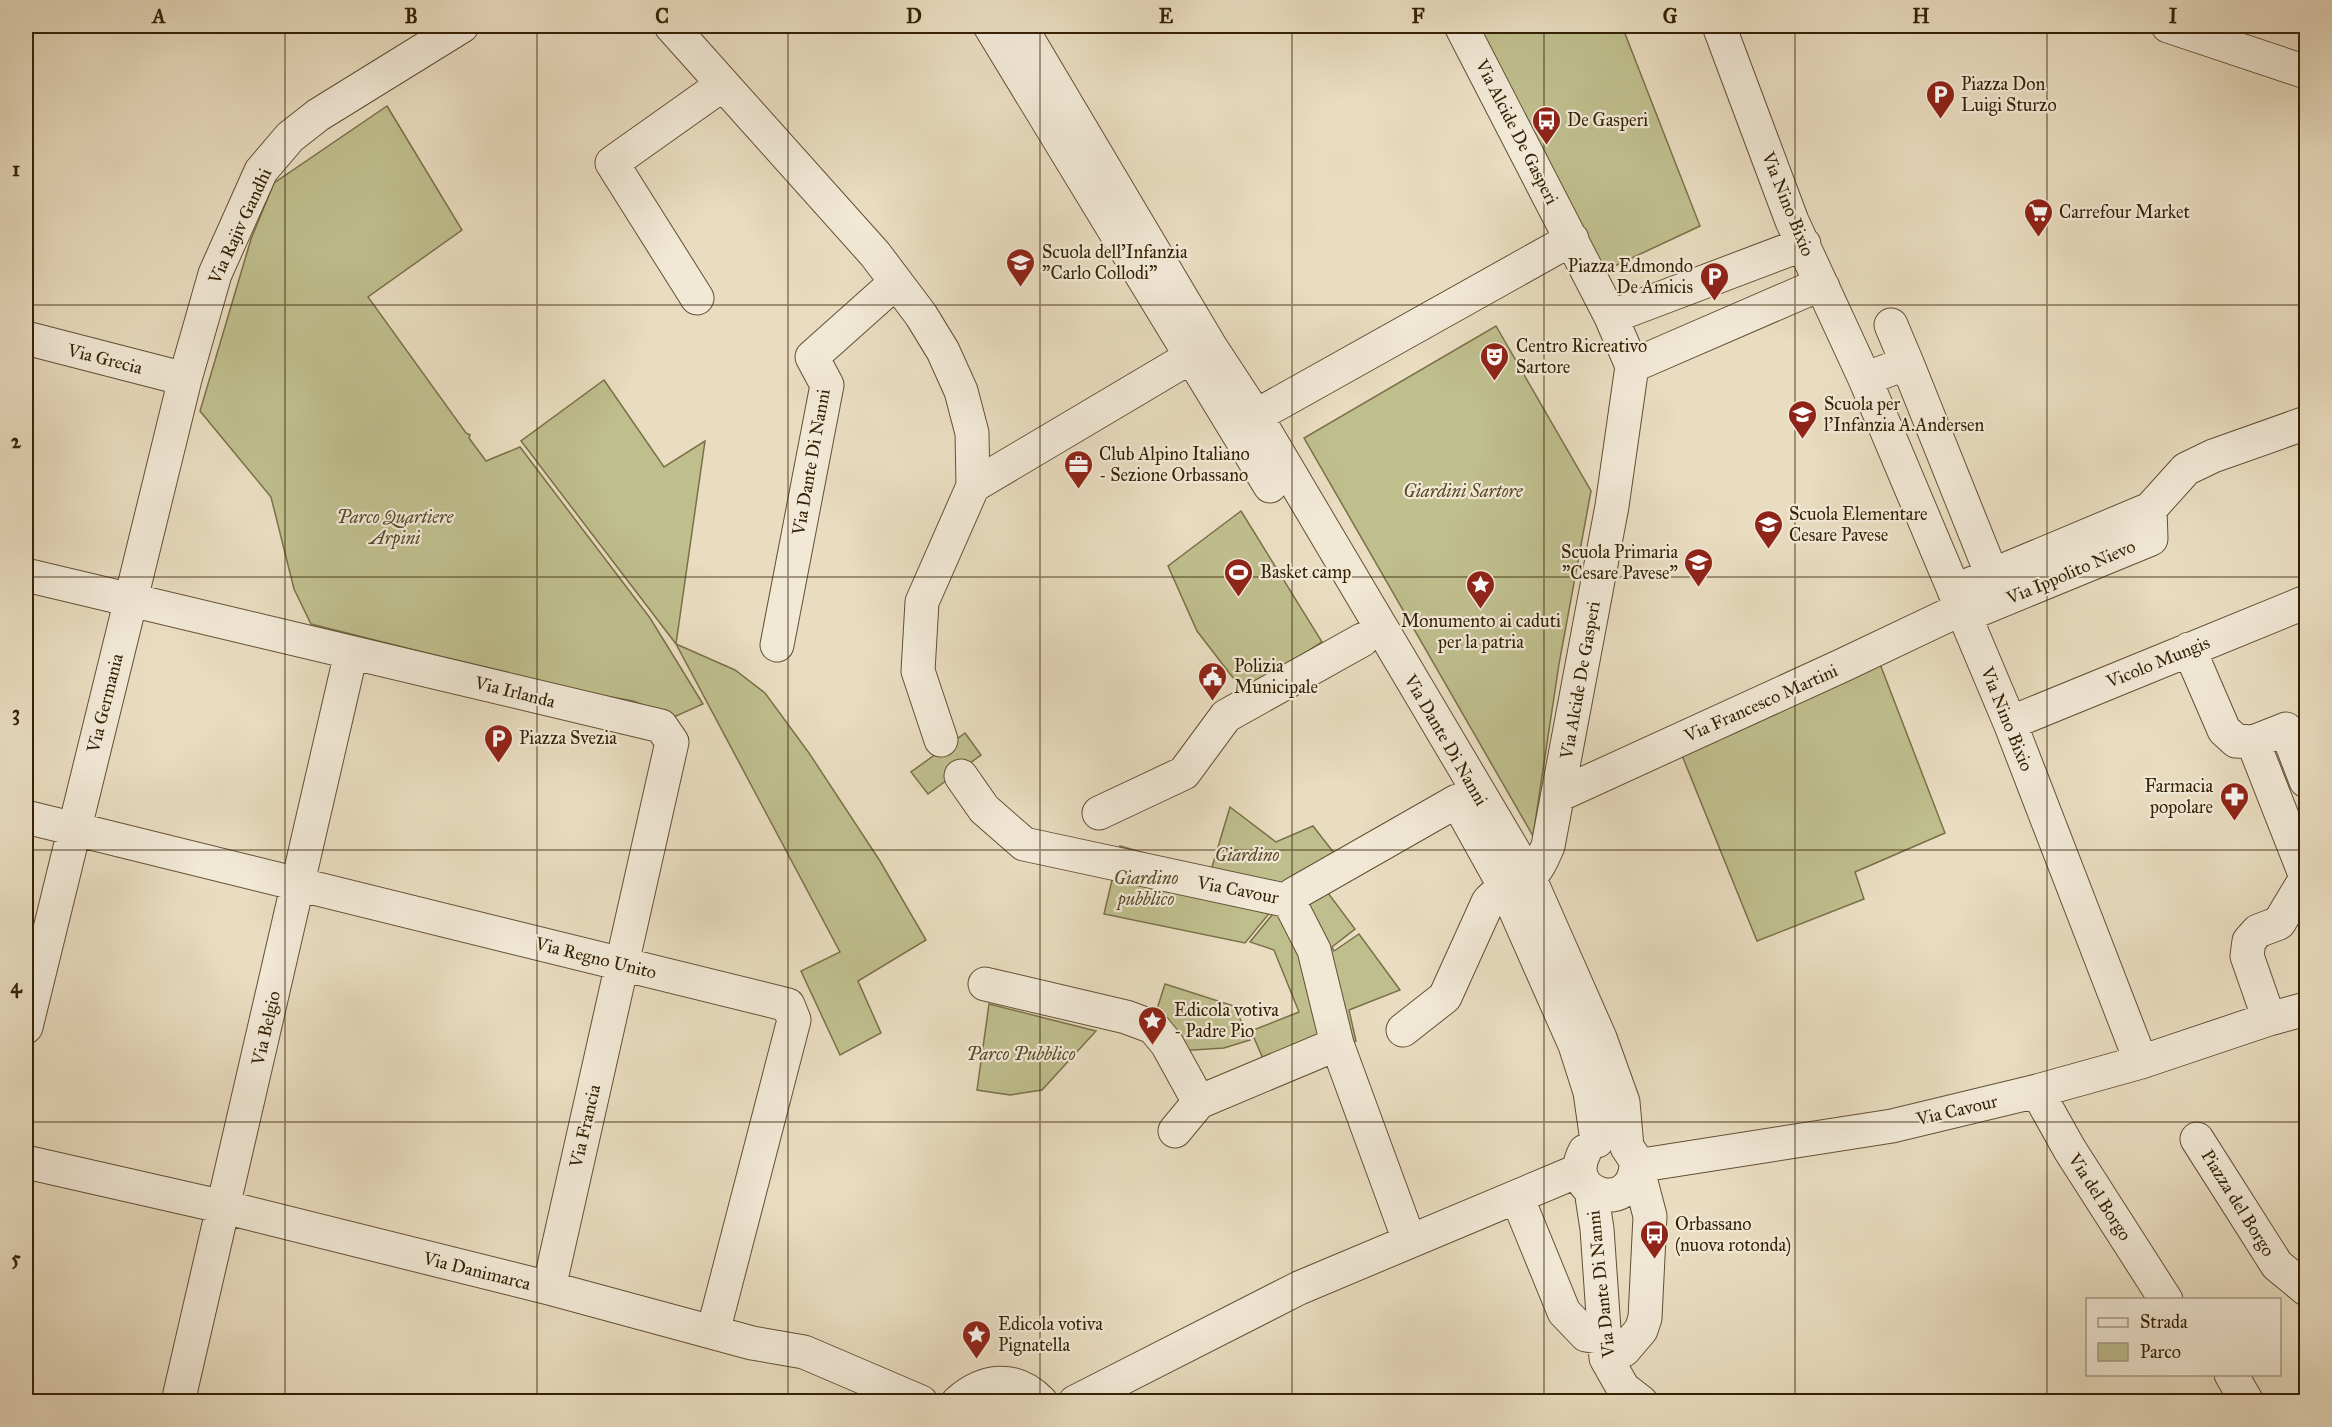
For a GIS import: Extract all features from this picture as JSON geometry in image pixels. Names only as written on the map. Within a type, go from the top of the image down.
[{"type":"street","name":"Via Rajiv Gandhi","points":[[185,379],[215,274],[261,171],[290,137],[318,115],[462,26]]},
{"type":"street","points":[[670,26],[875,254],[921,315],[943,351],[961,390],[972,433],[973,486],[922,602],[918,670],[941,740]]},
{"type":"street","name":"Via Dante Di Nanni","points":[[990,26],[1246,422],[1517,883]]},
{"type":"street","name":"Via Dante Di Nanni","points":[[1020,26],[1200,351]]},
{"type":"street","name":"Via Alcide De Gasperi","points":[[1461,26],[1572,239],[1611,317],[1632,366],[1612,506],[1548,846],[1541,862],[1517,883]]},
{"type":"street","name":"Via Nino Bixio","points":[[1719,26],[1792,221],[1865,379],[2011,726],[2141,1062]]},
{"type":"street","points":[[2168,26],[2307,72]]},
{"type":"street","points":[[698,298],[612,163],[722,86]]},
{"type":"street","points":[[1246,422],[1572,239]]},
{"type":"street","points":[[1611,317],[1804,244]]},
{"type":"street","name":"Via Dante Di Nanni","points":[[777,645],[828,384],[812,357],[896,282]]},
{"type":"street","points":[[1632,366],[1805,291],[1823,287]]},
{"type":"street","points":[[1891,325],[1992,575]]},
{"type":"street","name":"Via Grecia","points":[[26,338],[185,379]]},
{"type":"street","points":[[973,486],[1200,351]]},
{"type":"street","points":[[1865,379],[1907,363]]},
{"type":"street","name":"Via Germania","points":[[26,1027],[185,379]]},
{"type":"street","name":"Via Dante Di Nanni","points":[[1246,422],[1362,640],[1457,801],[1554,930],[1604,1048],[1623,1102],[1620,1151],[1650,1216],[1645,1318],[1641,1330],[1615,1344],[1606,1358],[1623,1388],[1643,1401]]},
{"type":"street","name":"Via Ippolito Nievo","points":[[1960,605],[1992,575],[2150,509],[2186,469],[2213,456],[2307,423]]},
{"type":"street","name":"Via Ippolito Nievo","points":[[1960,605],[2151,539],[2150,509]]},
{"type":"street","name":"Via Irlanda","points":[[26,575],[661,726],[672,742],[622,964]]},
{"type":"street","name":"Vicolo Mungis","points":[[2011,726],[2189,649],[2307,602]]},
{"type":"street","name":"Via Francesco Martini","points":[[1559,795],[1841,666],[1960,605]]},
{"type":"street","points":[[1099,813],[1184,773],[1226,716],[1362,640]]},
{"type":"street","points":[[2189,649],[2224,730],[2236,741],[2253,742],[2286,729],[2307,781]]},
{"type":"street","name":"Via Belgio","points":[[178,1401],[300,884],[351,653]]},
{"type":"street","points":[[2253,742],[2307,877],[2279,923],[2258,931],[2248,941],[2247,956],[2269,1019]]},
{"type":"street","name":"Via Cavour","points":[[961,776],[984,809],[1024,844],[1289,901],[1314,950],[1337,1044],[1409,1240]]},
{"type":"street","name":"Via Dante Di Nanni","points":[[1294,894],[1457,801]]},
{"type":"street","name":"Via Regno Unito","points":[[26,817],[788,1005],[794,1020],[713,1332]]},
{"type":"street","points":[[1403,1030],[1445,997],[1488,902],[1495,893],[1517,883]]},
{"type":"street","name":"Via Francia","points":[[549,1288],[622,964]]},
{"type":"street","points":[[985,984],[1126,1017],[1153,1027],[1167,1044],[1199,1102]]},
{"type":"street","name":"Via Cavour","points":[[1620,1151],[1892,1126],[2037,1091],[2141,1062],[2269,1019],[2307,1009]]},
{"type":"street","points":[[1175,1131],[1199,1102],[1337,1044]]},
{"type":"street","name":"Via del Borgo","points":[[2037,1091],[2075,1159],[2165,1298]]},
{"type":"street","name":"Piazza del Borgo","points":[[2197,1139],[2277,1265],[2307,1289]]},
{"type":"street","points":[[1075,1401],[1299,1288],[1409,1240],[1517,1197],[1594,1185],[1584,1153],[1620,1151]]},
{"type":"street","name":"Via Dante Di Nanni","points":[[1615,1344],[1597,1229],[1594,1185],[1617,1194],[1629,1186],[1635,1173],[1620,1151]]},
{"type":"street","name":"Via Danimarca","points":[[26,1162],[224,1207],[549,1288],[752,1342],[804,1352],[921,1401]]},
{"type":"street","points":[[1517,1197],[1564,1312],[1586,1335],[1615,1344]]},
{"type":"street","points":[[2232,1376],[2247,1401]]},
{"type":"street","points":[[958,1401],[972,1390],[989,1383],[1007,1383],[1024,1389],[1041,1401]]},
{"type":"green space","points":[[1477,26],[1622,26],[1700,226],[1604,271]]},
{"type":"green space","name":"Parco Quartiere Arpini","points":[[387,106],[462,230],[368,297],[466,433],[470,435],[469,438],[486,461],[520,447],[650,618],[703,704],[674,717],[633,701],[578,691],[311,624],[294,589],[271,497],[200,411],[251,239],[274,183]]},
{"type":"green space","name":"Giardini Sartore","points":[[1496,326],[1591,491],[1559,664],[1533,836],[1304,438]]},
{"type":"green space","points":[[604,380],[664,467],[705,441],[676,644],[521,441]]},
{"type":"green space","name":"Basket camp","points":[[1241,511],[1322,642],[1244,692],[1197,631],[1168,566]]},
{"type":"green space","points":[[676,644],[735,670],[765,693],[809,753],[880,861],[926,940],[858,981],[881,1033],[840,1055],[801,971],[840,952]]},
{"type":"green space","points":[[1880,664],[1945,833],[1855,872],[1864,899],[1757,941],[1681,753]]},
{"type":"green space","points":[[965,733],[981,755],[928,794],[911,772]]},
{"type":"green space","points":[[1230,807],[1276,842],[1313,826],[1338,858],[1322,885],[1355,929],[1332,947],[1334,951],[1359,934],[1400,990],[1349,1010],[1356,1041],[1268,1070],[1251,1031],[1299,1012],[1274,950],[1250,942],[1294,888],[1285,894],[1245,943],[1104,914],[1120,846],[1228,877],[1212,867]]},
{"type":"green space","points":[[1165,984],[1234,1006],[1250,1040],[1224,1048],[1178,1051],[1156,1012]]},
{"type":"green space","name":"Parco Pubblico","points":[[989,1004],[1096,1031],[1042,1090],[1010,1095],[977,1090]]},
{"type":"place","name":"Piazza Don Luigi Sturzo","points":[[1940,120]]},
{"type":"place","name":"De Gasperi","points":[[1546,146]]},
{"type":"place","name":"Carrefour Market","points":[[2038,238]]},
{"type":"place","name":"Scuola dell'Infanzia \"Carlo Collodi\"","points":[[1021,288]]},
{"type":"place","name":"Piazza Edmondo De Amicis","points":[[1714,302]]},
{"type":"place","name":"Centro Ricreativo Sartore","points":[[1495,382]]},
{"type":"place","name":"Scuola per l'Infanzia A.Andersen","points":[[1803,440]]},
{"type":"place","name":"Club Alpino Italiano - Sezione Orbassano","points":[[1078,490]]},
{"type":"place","name":"Scuola Elementare Cesare Pavese","points":[[1768,550]]},
{"type":"place","name":"Scuola Primaria \"Cesare Pavese\"","points":[[1699,588]]},
{"type":"place","name":"Basket camp","points":[[1239,598]]},
{"type":"place","name":"Monumento ai caduti per la patria","points":[[1481,610]]},
{"type":"place","name":"Polizia Municipale","points":[[1213,702]]},
{"type":"place","name":"Piazza Svezia","points":[[498,764]]},
{"type":"place","name":"Farmacia popolare","points":[[2234,822]]},
{"type":"place","name":"Edicola votiva - Padre Pio","points":[[1153,1046]]},
{"type":"place","name":"Orbassano (nuova rotonda)","points":[[1654,1260]]},
{"type":"place","name":"Edicola votiva Pignatella","points":[[977,1360]]},
{"type":"park label","name":"Giardino","points":[[1247,855]]},
{"type":"park label","name":"Giardino pubblico","points":[[1146,888]]}]
